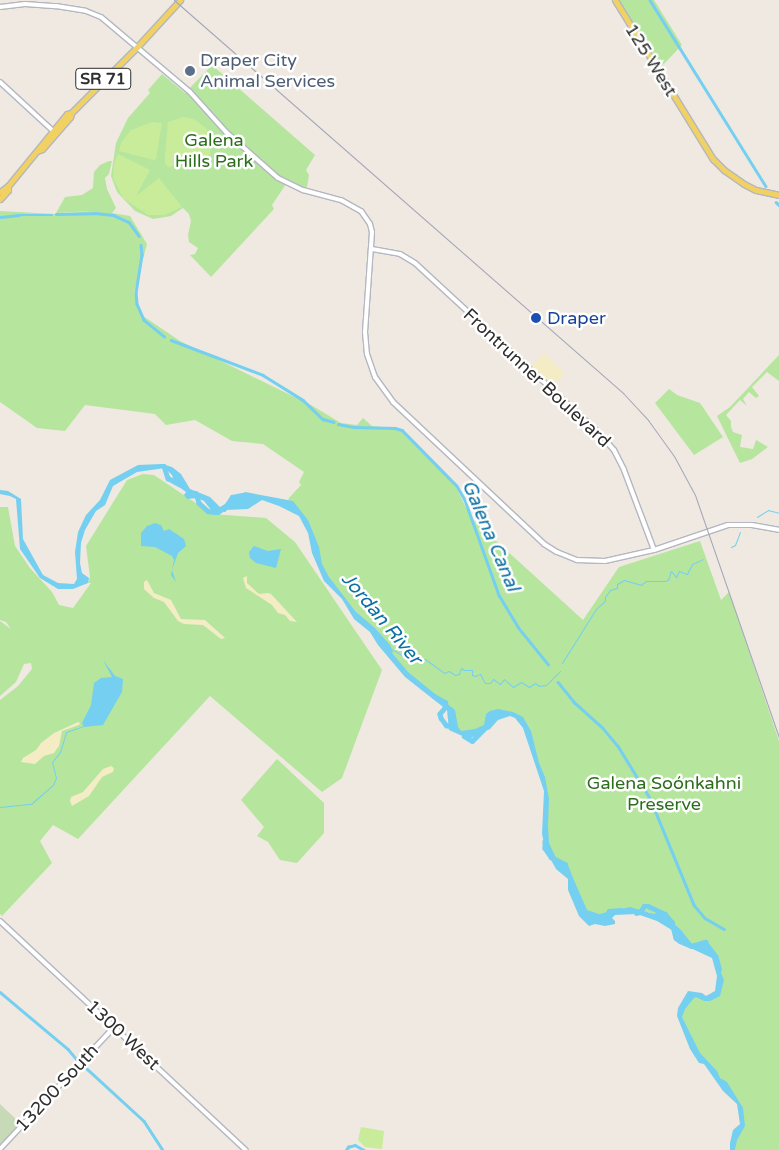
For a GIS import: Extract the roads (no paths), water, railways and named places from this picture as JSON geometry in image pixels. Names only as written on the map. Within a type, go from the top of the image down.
[{"type":"main road","name":"SR 71","points":[[37,151],[38,146],[67,114],[71,113],[180,0]]},
{"type":"main road","name":"125 West","points":[[615,0],[713,158],[724,170],[756,190],[779,195]]},
{"type":"main road","name":"SR 71","points":[[0,192],[8,186],[37,151],[53,136],[70,117],[71,113]]},
{"type":"main road","name":"SR 71","points":[[0,198],[8,190],[8,186]]},
{"type":"street","points":[[0,7],[25,4],[86,11],[110,23],[202,103],[226,132],[278,178],[303,190],[341,200],[361,210],[370,224],[372,249],[365,332],[367,354],[375,377],[392,402],[544,544],[557,552],[577,560],[605,561],[654,550],[728,525],[752,525],[779,530]]},
{"type":"street","points":[[0,82],[52,130]]},
{"type":"street","name":"Frontrunner Boulevard","points":[[372,249],[400,254],[415,263],[600,434],[614,450],[624,470],[654,550]]},
{"type":"street","name":"1300 West","points":[[0,921],[246,1150]]},
{"type":"street","name":"13200 South","points":[[0,1149],[114,1027]]},
{"type":"water","points":[[162,464],[172,467],[181,474],[190,489],[210,497],[220,507],[245,492],[293,501],[308,520],[319,547],[322,564],[329,577],[356,612],[375,628],[390,645],[392,653],[408,672],[455,710],[458,727],[461,731],[475,729],[484,725],[486,714],[498,709],[513,712],[523,717],[531,731],[539,763],[545,777],[549,799],[549,843],[557,860],[570,871],[587,910],[599,914],[630,907],[654,914],[661,912],[681,930],[693,945],[705,945],[718,955],[724,980],[720,996],[710,1001],[694,998],[685,1009],[682,1017],[700,1053],[717,1071],[720,1078],[727,1082],[743,1108],[745,1126],[737,1140],[735,1150],[730,1150],[730,1143],[733,1130],[740,1124],[737,1104],[723,1091],[704,1064],[699,1063],[690,1049],[677,1016],[678,1008],[688,991],[702,993],[706,996],[715,991],[717,976],[712,958],[684,945],[675,932],[657,921],[637,914],[615,915],[612,918],[615,924],[605,926],[595,924],[589,926],[579,916],[568,890],[568,879],[556,869],[546,851],[542,834],[544,791],[523,728],[515,718],[510,716],[498,720],[490,729],[469,739],[449,730],[447,710],[405,677],[378,645],[370,632],[354,619],[342,599],[324,581],[312,553],[308,533],[299,516],[262,500],[248,509],[226,510],[219,515],[215,515],[204,501],[197,498],[187,499],[184,495],[186,492],[175,484],[172,475],[165,468],[137,472],[113,486],[105,505],[96,511],[85,530],[81,543],[80,563],[82,573],[89,578],[88,583],[73,589],[58,589],[40,578],[20,549],[16,499],[0,494],[0,490],[8,491],[21,499],[23,539],[43,575],[58,583],[74,584],[77,579],[75,552],[78,532],[86,515],[100,500],[110,480],[138,465]]},
{"type":"water","points":[[155,523],[161,525],[164,531],[169,529],[184,539],[186,546],[178,553],[172,570],[174,560],[172,556],[155,547],[141,546],[141,533],[147,526]]},
{"type":"water","points":[[254,546],[268,551],[281,549],[276,568],[256,563],[250,558],[249,552]]},
{"type":"water","points":[[172,570],[176,582],[171,575]]},
{"type":"water","points":[[103,660],[115,676],[123,679],[122,692],[103,725],[84,727],[82,723],[91,705],[94,683],[101,678],[112,677]]},
{"type":"waterway","points":[[650,0],[766,186]]},
{"type":"waterway","points":[[776,202],[779,205]]},
{"type":"waterway","name":"Galena Canal","points":[[56,214],[95,213],[113,215],[129,222],[139,236]]},
{"type":"waterway","name":"Galena Canal","points":[[0,217],[52,215]]},
{"type":"waterway","name":"Galena Canal","points":[[141,245],[142,255],[136,292],[137,304],[144,320],[164,336]]},
{"type":"waterway","name":"Galena Canal","points":[[171,340],[263,375],[303,400],[323,419],[334,422]]},
{"type":"waterway","name":"Galena Canal","points":[[338,424],[402,430],[457,486],[465,500],[499,595],[518,627],[548,664]]},
{"type":"waterway","name":"Jordan River","points":[[162,466],[164,466],[168,478],[179,484]]},
{"type":"waterway","name":"Jordan River","points":[[196,493],[199,503],[208,511],[215,512]]},
{"type":"waterway","name":"Jordan River","points":[[224,509],[232,497],[242,495]]},
{"type":"waterway","points":[[757,517],[768,510],[779,513]]},
{"type":"waterway","points":[[731,547],[735,545],[740,532]]},
{"type":"waterway","points":[[562,663],[596,609],[605,601],[605,597],[610,590],[617,588],[617,584],[624,580],[641,585],[646,581],[665,581],[668,580],[671,571],[676,577],[679,571],[687,574],[692,564],[703,559]]},
{"type":"waterway","points":[[392,649],[403,656],[425,659],[444,673],[449,671],[455,675],[459,674],[461,668],[472,670],[472,675],[480,674],[485,683],[490,683],[493,679],[500,684],[504,679],[513,687],[521,682],[529,687],[535,683],[539,686],[546,685],[560,671]]},
{"type":"waterway","name":"Galena Canal","points":[[558,682],[574,702],[602,727],[618,746],[650,798],[694,905],[705,918],[724,929]]},
{"type":"waterway","name":"Jordan River","points":[[434,696],[445,702],[446,707],[440,714],[441,718],[446,725],[452,727]]},
{"type":"waterway","points":[[0,807],[31,804],[53,785],[56,778],[52,762],[60,752],[66,732],[83,726]]},
{"type":"waterway","name":"Jordan River","points":[[464,736],[472,741],[483,730]]},
{"type":"waterway","name":"Jordan River","points":[[545,841],[545,848],[551,857],[565,864],[568,872]]},
{"type":"waterway","name":"Jordan River","points":[[636,913],[640,912],[644,906],[648,906],[665,914],[672,922],[676,938],[691,946],[705,942],[714,954]]},
{"type":"waterway","name":"Jordan River","points":[[605,917],[609,911],[621,910]]},
{"type":"waterway","points":[[0,992],[68,1049],[78,1061]]},
{"type":"waterway","points":[[84,1066],[144,1121],[163,1150]]},
{"type":"waterway","points":[[346,1150],[348,1147],[355,1145],[364,1150]]},
{"type":"railway","points":[[174,0],[623,393],[648,420],[674,456],[695,495],[779,738]]},
{"type":"place","name":"Draper City Animal Services","points":[[190,71]]},
{"type":"place","name":"Draper","points":[[536,318]]},
{"type":"park label","name":"Galena Hills Park","points":[[214,151]]},
{"type":"park label","name":"Galena Soónkahni Preserve","points":[[664,794]]}]
